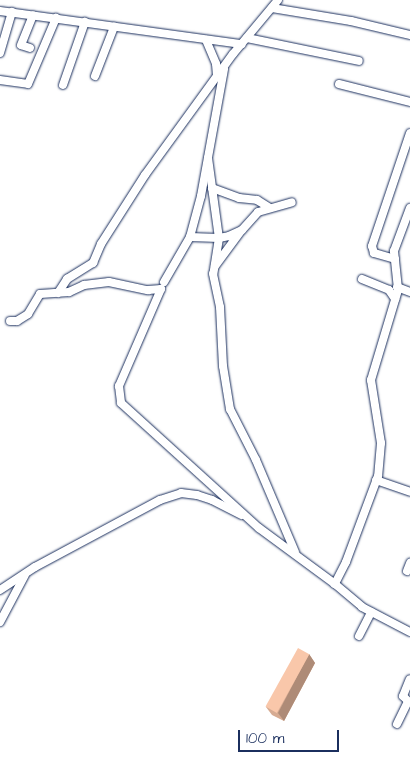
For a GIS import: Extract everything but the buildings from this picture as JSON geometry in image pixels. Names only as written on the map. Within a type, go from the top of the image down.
[{"type":"street","points":[[58,293],[66,279],[93,263],[101,244],[145,175],[224,67],[278,0]]},
{"type":"street","points":[[272,8],[351,21],[410,35]]},
{"type":"street","points":[[0,11],[206,40],[244,41],[359,61]]},
{"type":"street","points":[[0,53],[12,12]]},
{"type":"street","points":[[30,48],[21,45],[33,15]]},
{"type":"street","points":[[0,80],[28,84],[56,18]]},
{"type":"street","points":[[63,85],[85,22]]},
{"type":"street","points":[[95,76],[114,27]]},
{"type":"street","points":[[206,40],[216,64],[218,75]]},
{"type":"street","points":[[164,282],[190,236],[208,158],[224,67]]},
{"type":"street","points":[[339,84],[410,102]]},
{"type":"street","points":[[395,259],[374,254],[372,246],[410,133]]},
{"type":"street","points":[[208,158],[219,238],[213,274],[220,307],[223,366],[230,410],[256,460],[295,553]]},
{"type":"street","points":[[212,188],[239,198],[257,200],[270,208]]},
{"type":"street","points":[[214,267],[258,212],[292,202]]},
{"type":"street","points":[[335,584],[346,562],[376,480],[381,443],[371,380],[397,288],[394,252],[410,208]]},
{"type":"street","points":[[190,236],[219,238],[242,230]]},
{"type":"street","points":[[362,279],[389,290],[395,299]]},
{"type":"street","points":[[10,321],[17,321],[28,314],[40,294],[69,292],[84,285],[109,282],[148,290],[161,289],[119,386],[121,403],[251,521],[295,553],[362,607],[410,632]]},
{"type":"street","points":[[397,288],[410,292]]},
{"type":"street","points":[[376,480],[410,492]]},
{"type":"street","points":[[0,590],[26,575],[35,567],[145,508],[181,493],[197,495],[212,500],[251,521]]},
{"type":"street","points":[[407,572],[410,564]]},
{"type":"street","points":[[0,622],[26,575]]},
{"type":"street","points":[[359,636],[371,612]]},
{"type":"street","points":[[397,724],[408,701],[403,696],[410,679]]}]
